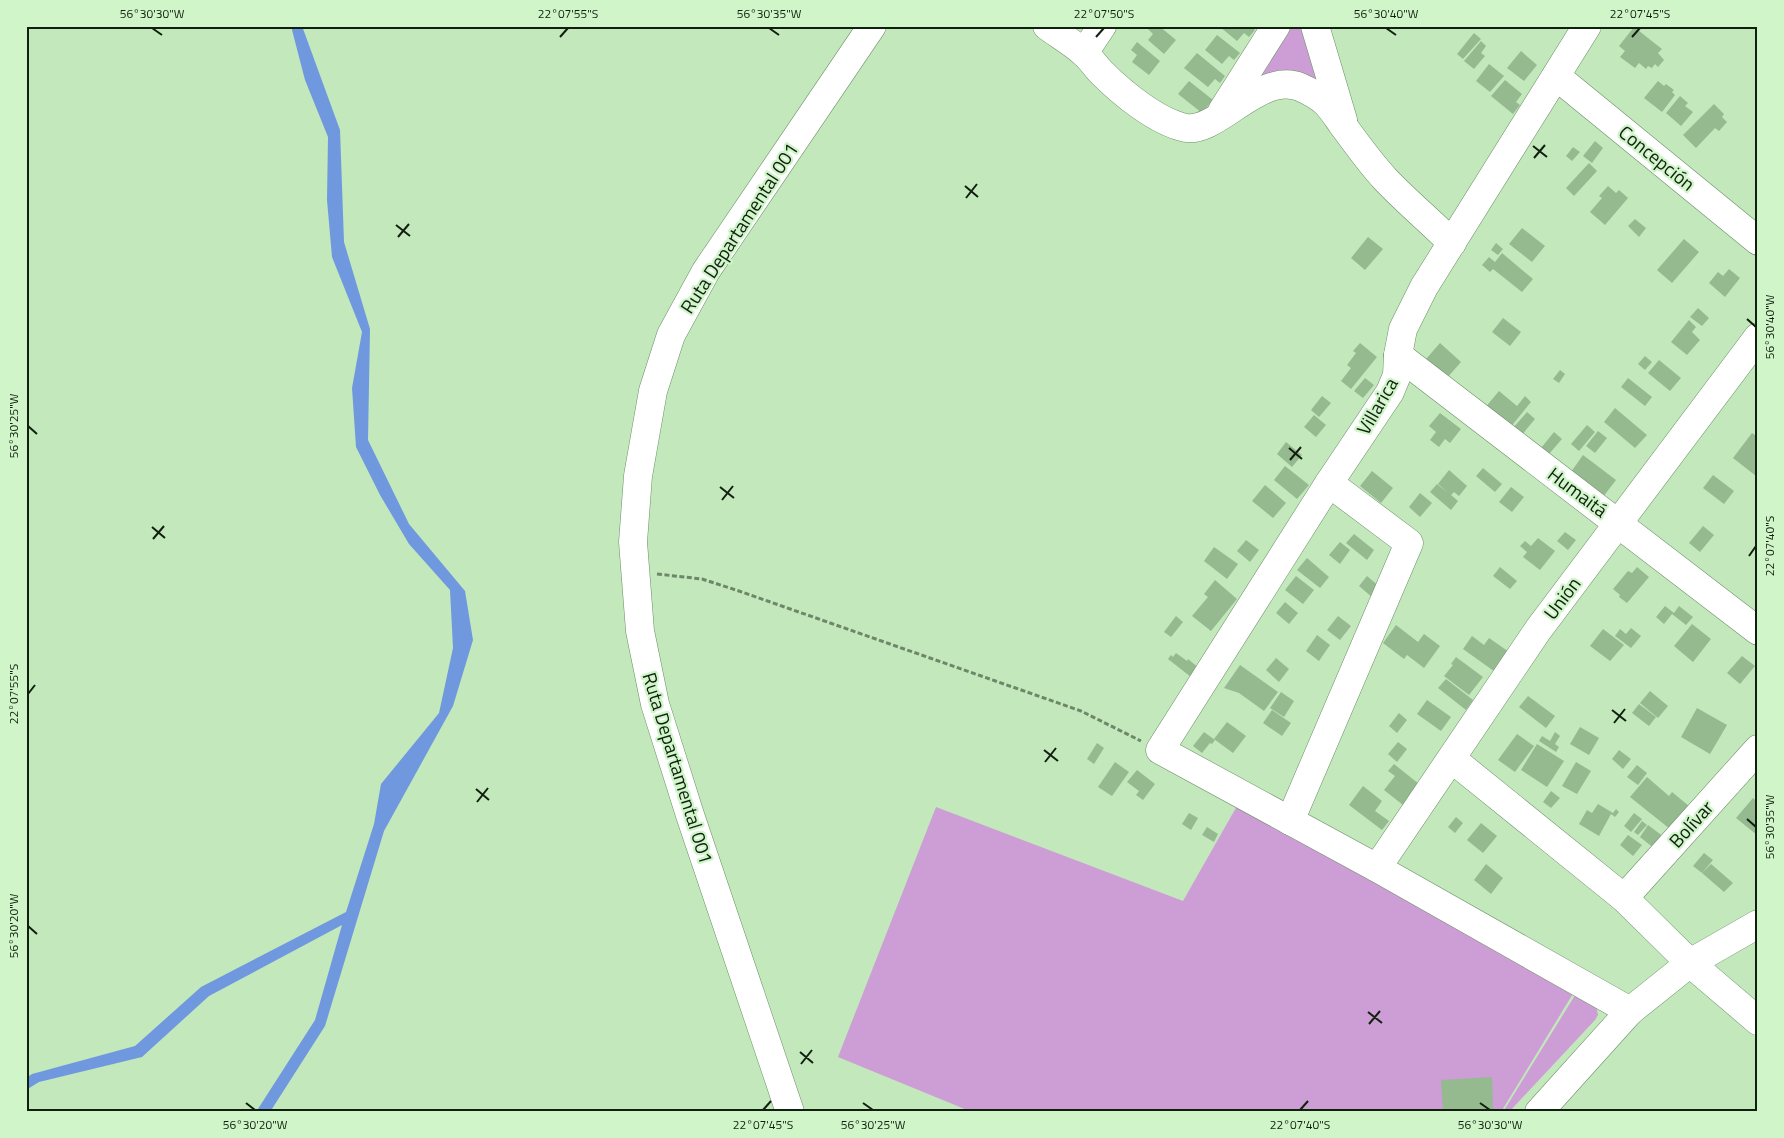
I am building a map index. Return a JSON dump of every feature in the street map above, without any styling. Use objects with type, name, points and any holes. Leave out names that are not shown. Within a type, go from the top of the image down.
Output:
[{"type":"street","name":"Ruta Departamental 001","points":[[790,1112],[690,815],[655,704],[640,631],[633,542],[638,476],[653,391],[671,335],[706,271],[872,26]]},
{"type":"street","points":[[1047,26],[1084,53],[1101,72],[1128,96],[1166,120],[1187,128],[1209,123],[1248,98],[1274,87],[1298,86],[1312,93],[1326,102],[1386,180],[1452,243]]},
{"type":"street","points":[[1084,53],[1102,26]]},
{"type":"street","points":[[1219,116],[1276,26]]},
{"type":"street","points":[[1315,26],[1346,129]]},
{"type":"street","name":"Villarica","points":[[1160,750],[1329,483],[1390,392],[1397,375],[1398,355],[1403,330],[1424,287],[1587,26]]},
{"type":"street","name":"Concepción","points":[[1556,76],[1758,240]]},
{"type":"street","name":"Unión","points":[[1377,868],[1538,630],[1758,337]]},
{"type":"street","name":"Humaitá","points":[[1398,355],[1619,523],[1758,632]]},
{"type":"street","points":[[1290,821],[1408,543],[1329,483]]},
{"type":"street","name":"Bolívar","points":[[1624,898],[1758,749]]},
{"type":"street","points":[[1160,750],[1377,868],[1630,1011]]},
{"type":"street","points":[[1452,759],[1624,898],[1690,963],[1758,1021]]},
{"type":"street","points":[[1539,1112],[1630,1011],[1690,963],[1758,924]]},
{"type":"path","points":[[635,572],[702,578],[1081,711],[1160,750]]},
{"type":"shaded area","points":[[1287,26],[1306,26],[1330,97],[1249,87]]},
{"type":"shaded area","points":[[1237,806],[1574,992],[1501,1112],[972,1112],[838,1057],[936,807],[1183,901]]},
{"type":"shaded area","points":[[1577,992],[1596,1006],[1598,1015],[1595,1020],[1509,1112],[1503,1112]]},
{"type":"water","points":[[291,26],[302,26],[340,130],[344,242],[370,329],[368,440],[409,524],[465,591],[473,640],[453,706],[384,831],[325,1026],[270,1112],[256,1112],[315,1020],[342,925],[209,996],[142,1057],[39,1082],[26,1090],[26,1078],[32,1074],[135,1046],[201,987],[346,912],[374,824],[381,784],[439,713],[453,648],[450,590],[409,544],[380,495],[356,447],[352,388],[362,332],[332,257],[327,200],[328,137],[305,80]]},
{"type":"building","points":[[1148,26],[1159,26],[1176,40],[1164,54],[1148,40],[1153,34],[1147,28]]},
{"type":"building","points":[[1221,26],[1250,26],[1255,30],[1249,37],[1244,33],[1237,41]]},
{"type":"building","points":[[1634,27],[1662,49],[1658,53],[1664,60],[1658,67],[1655,64],[1652,68],[1648,66],[1646,69],[1639,63],[1635,68],[1620,57],[1625,51],[1619,46]]},
{"type":"building","points":[[1474,33],[1481,39],[1463,59],[1457,54]]},
{"type":"building","points":[[1217,35],[1240,53],[1234,60],[1229,56],[1222,64],[1205,50]]},
{"type":"building","points":[[1481,41],[1486,46],[1481,53],[1485,56],[1474,69],[1464,61]]},
{"type":"building","points":[[1137,42],[1160,61],[1149,75],[1132,62],[1137,55],[1131,50]]},
{"type":"building","points":[[1521,51],[1537,65],[1524,81],[1507,68]]},
{"type":"building","points":[[1197,53],[1225,76],[1220,83],[1215,79],[1208,87],[1184,68]]},
{"type":"building","points":[[1489,64],[1504,76],[1490,92],[1476,81]]},
{"type":"building","points":[[1505,80],[1522,94],[1516,102],[1520,105],[1513,114],[1491,96]]},
{"type":"building","points":[[1189,81],[1213,100],[1202,113],[1178,94]]},
{"type":"building","points":[[1658,81],[1674,90],[1672,92],[1675,95],[1662,112],[1644,98]]},
{"type":"building","points":[[1680,96],[1688,103],[1685,106],[1693,112],[1681,126],[1666,113]]},
{"type":"building","points":[[1714,104],[1724,114],[1722,117],[1727,122],[1719,131],[1715,128],[1696,148],[1683,135]]},
{"type":"building","points":[[1595,141],[1603,148],[1592,163],[1583,156]]},
{"type":"building","points":[[1573,147],[1580,152],[1572,161],[1566,156]]},
{"type":"building","points":[[1589,163],[1597,171],[1574,196],[1566,188]]},
{"type":"building","points":[[1608,186],[1616,193],[1619,190],[1628,198],[1605,225],[1590,212],[1602,198],[1599,196]]},
{"type":"building","points":[[1635,219],[1646,228],[1639,237],[1628,226]]},
{"type":"building","points":[[1522,228],[1545,246],[1532,262],[1509,244]]},
{"type":"building","points":[[1368,237],[1383,249],[1365,270],[1351,258]]},
{"type":"building","points":[[1684,239],[1699,252],[1672,283],[1657,270]]},
{"type":"building","points":[[1496,243],[1503,249],[1498,255],[1491,250]]},
{"type":"building","points":[[1502,253],[1533,279],[1522,292],[1493,269],[1490,272],[1482,265],[1489,257],[1495,262]]},
{"type":"building","points":[[1729,269],[1740,278],[1725,297],[1709,283],[1718,272],[1723,276]]},
{"type":"building","points":[[1698,308],[1709,318],[1702,326],[1690,317]]},
{"type":"building","points":[[1503,318],[1521,332],[1510,346],[1492,332]]},
{"type":"building","points":[[1689,320],[1696,327],[1692,332],[1700,340],[1687,355],[1671,342]]},
{"type":"building","points":[[1360,343],[1377,357],[1351,389],[1341,381],[1351,368],[1347,365],[1356,353],[1353,351]]},
{"type":"building","points":[[1440,343],[1461,362],[1447,378],[1426,359]]},
{"type":"building","points":[[1645,356],[1652,362],[1645,370],[1638,364]]},
{"type":"building","points":[[1659,360],[1681,378],[1670,391],[1648,373]]},
{"type":"building","points":[[1560,370],[1565,374],[1559,383],[1553,379]]},
{"type":"building","points":[[1365,378],[1374,385],[1363,398],[1354,391]]},
{"type":"building","points":[[1628,378],[1652,397],[1645,406],[1621,387]]},
{"type":"building","points":[[1499,391],[1517,406],[1525,396],[1531,402],[1509,429],[1484,409]]},
{"type":"building","points":[[1322,396],[1331,403],[1319,417],[1311,410]]},
{"type":"building","points":[[1615,408],[1647,435],[1635,448],[1604,422]]},
{"type":"building","points":[[1527,412],[1535,419],[1521,436],[1512,429]]},
{"type":"building","points":[[1440,413],[1461,429],[1450,443],[1445,439],[1439,447],[1430,440],[1436,432],[1429,426]]},
{"type":"building","points":[[1314,415],[1326,425],[1316,437],[1304,427]]},
{"type":"building","points":[[1587,425],[1595,432],[1579,451],[1571,444]]},
{"type":"building","points":[[1598,431],[1607,438],[1595,453],[1586,446]]},
{"type":"building","points":[[1554,432],[1562,439],[1549,454],[1541,448]]},
{"type":"building","points":[[1752,433],[1758,437],[1756,476],[1733,458]]},
{"type":"building","points":[[1286,442],[1302,455],[1292,467],[1277,454]]},
{"type":"building","points":[[1583,455],[1616,480],[1603,497],[1571,472]]},
{"type":"building","points":[[1285,466],[1309,485],[1297,499],[1274,480]]},
{"type":"building","points":[[1483,468],[1502,484],[1495,492],[1476,476]]},
{"type":"building","points":[[1449,470],[1467,486],[1459,496],[1454,492],[1451,495],[1458,501],[1451,510],[1430,492],[1437,484],[1448,493],[1438,484]]},
{"type":"building","points":[[1372,471],[1393,488],[1381,503],[1360,486]]},
{"type":"building","points":[[1713,475],[1734,491],[1724,504],[1703,488]]},
{"type":"building","points":[[1265,485],[1286,503],[1273,518],[1252,501]]},
{"type":"building","points":[[1511,487],[1524,497],[1512,512],[1499,502]]},
{"type":"building","points":[[1420,493],[1432,503],[1420,517],[1409,507]]},
{"type":"building","points":[[1703,526],[1714,535],[1700,552],[1689,543]]},
{"type":"building","points":[[1565,532],[1576,540],[1568,550],[1557,541]]},
{"type":"building","points":[[1354,534],[1374,550],[1367,560],[1346,543]]},
{"type":"building","points":[[1538,538],[1555,551],[1540,570],[1523,557],[1527,552],[1520,546],[1525,541],[1531,546]]},
{"type":"building","points":[[1246,540],[1259,550],[1250,562],[1237,551]]},
{"type":"building","points":[[1340,542],[1350,550],[1340,564],[1329,555]]},
{"type":"building","points":[[1214,547],[1238,564],[1227,579],[1204,561]]},
{"type":"building","points":[[1307,558],[1329,577],[1320,588],[1297,570]]},
{"type":"building","points":[[1500,567],[1517,581],[1510,589],[1493,576]]},
{"type":"building","points":[[1637,567],[1649,577],[1627,603],[1613,589],[1628,571],[1632,573]]},
{"type":"building","points":[[1296,576],[1314,590],[1303,604],[1285,590]]},
{"type":"building","points":[[1367,576],[1381,588],[1373,598],[1359,586]]},
{"type":"building","points":[[1215,580],[1237,599],[1211,631],[1192,616],[1208,597],[1204,594]]},
{"type":"building","points":[[1285,602],[1298,613],[1289,624],[1276,613]]},
{"type":"building","points":[[1665,606],[1674,613],[1679,606],[1693,617],[1686,625],[1672,614],[1664,624],[1656,617]]},
{"type":"building","points":[[1176,616],[1183,622],[1171,637],[1164,632]]},
{"type":"building","points":[[1338,616],[1351,626],[1340,640],[1327,630]]},
{"type":"building","points":[[1692,624],[1711,639],[1693,662],[1674,646]]},
{"type":"building","points":[[1396,625],[1418,642],[1424,634],[1440,646],[1424,668],[1407,655],[1404,659],[1383,643]]},
{"type":"building","points":[[1631,628],[1641,636],[1631,648],[1615,636],[1620,629],[1626,634]]},
{"type":"building","points":[[1603,629],[1624,645],[1610,661],[1590,646]]},
{"type":"building","points":[[1317,635],[1330,645],[1319,661],[1306,651]]},
{"type":"building","points":[[1472,636],[1484,645],[1489,638],[1512,654],[1498,674],[1463,649]]},
{"type":"building","points":[[1176,653],[1187,661],[1188,659],[1199,668],[1191,677],[1168,659]]},
{"type":"building","points":[[1742,656],[1755,666],[1740,684],[1727,673]]},
{"type":"building","points":[[1456,657],[1483,677],[1469,695],[1444,676],[1453,665],[1451,664]]},
{"type":"building","points":[[1276,658],[1289,669],[1279,682],[1266,670]]},
{"type":"building","points":[[1240,665],[1278,692],[1264,711],[1239,693],[1224,688]]},
{"type":"building","points":[[1446,679],[1473,700],[1466,710],[1438,688]]},
{"type":"building","points":[[1650,691],[1668,706],[1658,718],[1640,703]]},
{"type":"building","points":[[1281,692],[1294,701],[1284,717],[1270,708]]},
{"type":"building","points":[[1528,696],[1555,716],[1546,728],[1519,707]]},
{"type":"building","points":[[1427,700],[1451,717],[1441,731],[1417,714]]},
{"type":"building","points":[[1639,704],[1656,717],[1649,726],[1632,713]]},
{"type":"building","points":[[1697,708],[1727,725],[1710,754],[1681,737]]},
{"type":"building","points":[[1272,710],[1291,723],[1282,736],[1263,723]]},
{"type":"building","points":[[1399,713],[1407,720],[1397,733],[1389,726]]},
{"type":"building","points":[[1227,722],[1246,736],[1233,753],[1214,739]]},
{"type":"building","points":[[1580,727],[1599,738],[1589,755],[1570,744]]},
{"type":"building","points":[[1204,732],[1215,740],[1202,753],[1193,746]]},
{"type":"building","points":[[1555,732],[1560,736],[1555,744],[1559,747],[1556,752],[1539,741],[1542,736],[1550,741]]},
{"type":"building","points":[[1517,734],[1534,746],[1515,772],[1498,760]]},
{"type":"building","points":[[1398,742],[1407,749],[1397,762],[1388,754]]},
{"type":"building","points":[[1097,743],[1104,748],[1094,764],[1087,759]]},
{"type":"building","points":[[1537,744],[1564,761],[1547,787],[1521,770]]},
{"type":"building","points":[[1619,750],[1631,759],[1623,769],[1612,759]]},
{"type":"building","points":[[1115,762],[1129,772],[1112,796],[1098,787]]},
{"type":"building","points":[[1576,762],[1591,771],[1577,794],[1562,786]]},
{"type":"building","points":[[1394,764],[1419,784],[1403,805],[1384,790],[1395,776],[1388,771]]},
{"type":"building","points":[[1637,765],[1647,773],[1638,785],[1627,777]]},
{"type":"building","points":[[1137,770],[1155,784],[1143,800],[1136,795],[1139,791],[1127,782]]},
{"type":"building","points":[[1647,777],[1669,796],[1672,792],[1689,806],[1670,829],[1630,797]]},
{"type":"building","points":[[1363,786],[1382,801],[1375,811],[1389,821],[1382,830],[1349,805]]},
{"type":"building","points":[[1551,791],[1560,798],[1551,808],[1543,802]]},
{"type":"building","points":[[1753,798],[1758,803],[1757,835],[1736,818]]},
{"type":"building","points":[[1598,804],[1613,813],[1616,809],[1619,812],[1615,817],[1611,814],[1599,836],[1579,824],[1587,810],[1592,813]]},
{"type":"building","points":[[1189,813],[1198,818],[1191,830],[1182,824]]},
{"type":"building","points":[[1634,813],[1642,819],[1631,832],[1624,826]]},
{"type":"building","points":[[1456,817],[1463,823],[1455,833],[1448,827]]},
{"type":"building","points":[[1642,821],[1647,825],[1638,835],[1634,832]]},
{"type":"building","points":[[1481,823],[1497,836],[1483,853],[1467,840]]},
{"type":"building","points":[[1648,825],[1664,837],[1655,849],[1640,837]]},
{"type":"building","points":[[1207,827],[1218,834],[1214,842],[1202,835]]},
{"type":"building","points":[[1628,835],[1642,845],[1633,856],[1620,845]]},
{"type":"building","points":[[1704,853],[1713,860],[1702,873],[1693,866]]},
{"type":"building","points":[[1486,864],[1503,878],[1491,894],[1474,880]]},
{"type":"building","points":[[1711,864],[1733,883],[1724,892],[1702,873]]},
{"type":"building","points":[[1492,1077],[1493,1110],[1443,1112],[1441,1080]]}]
